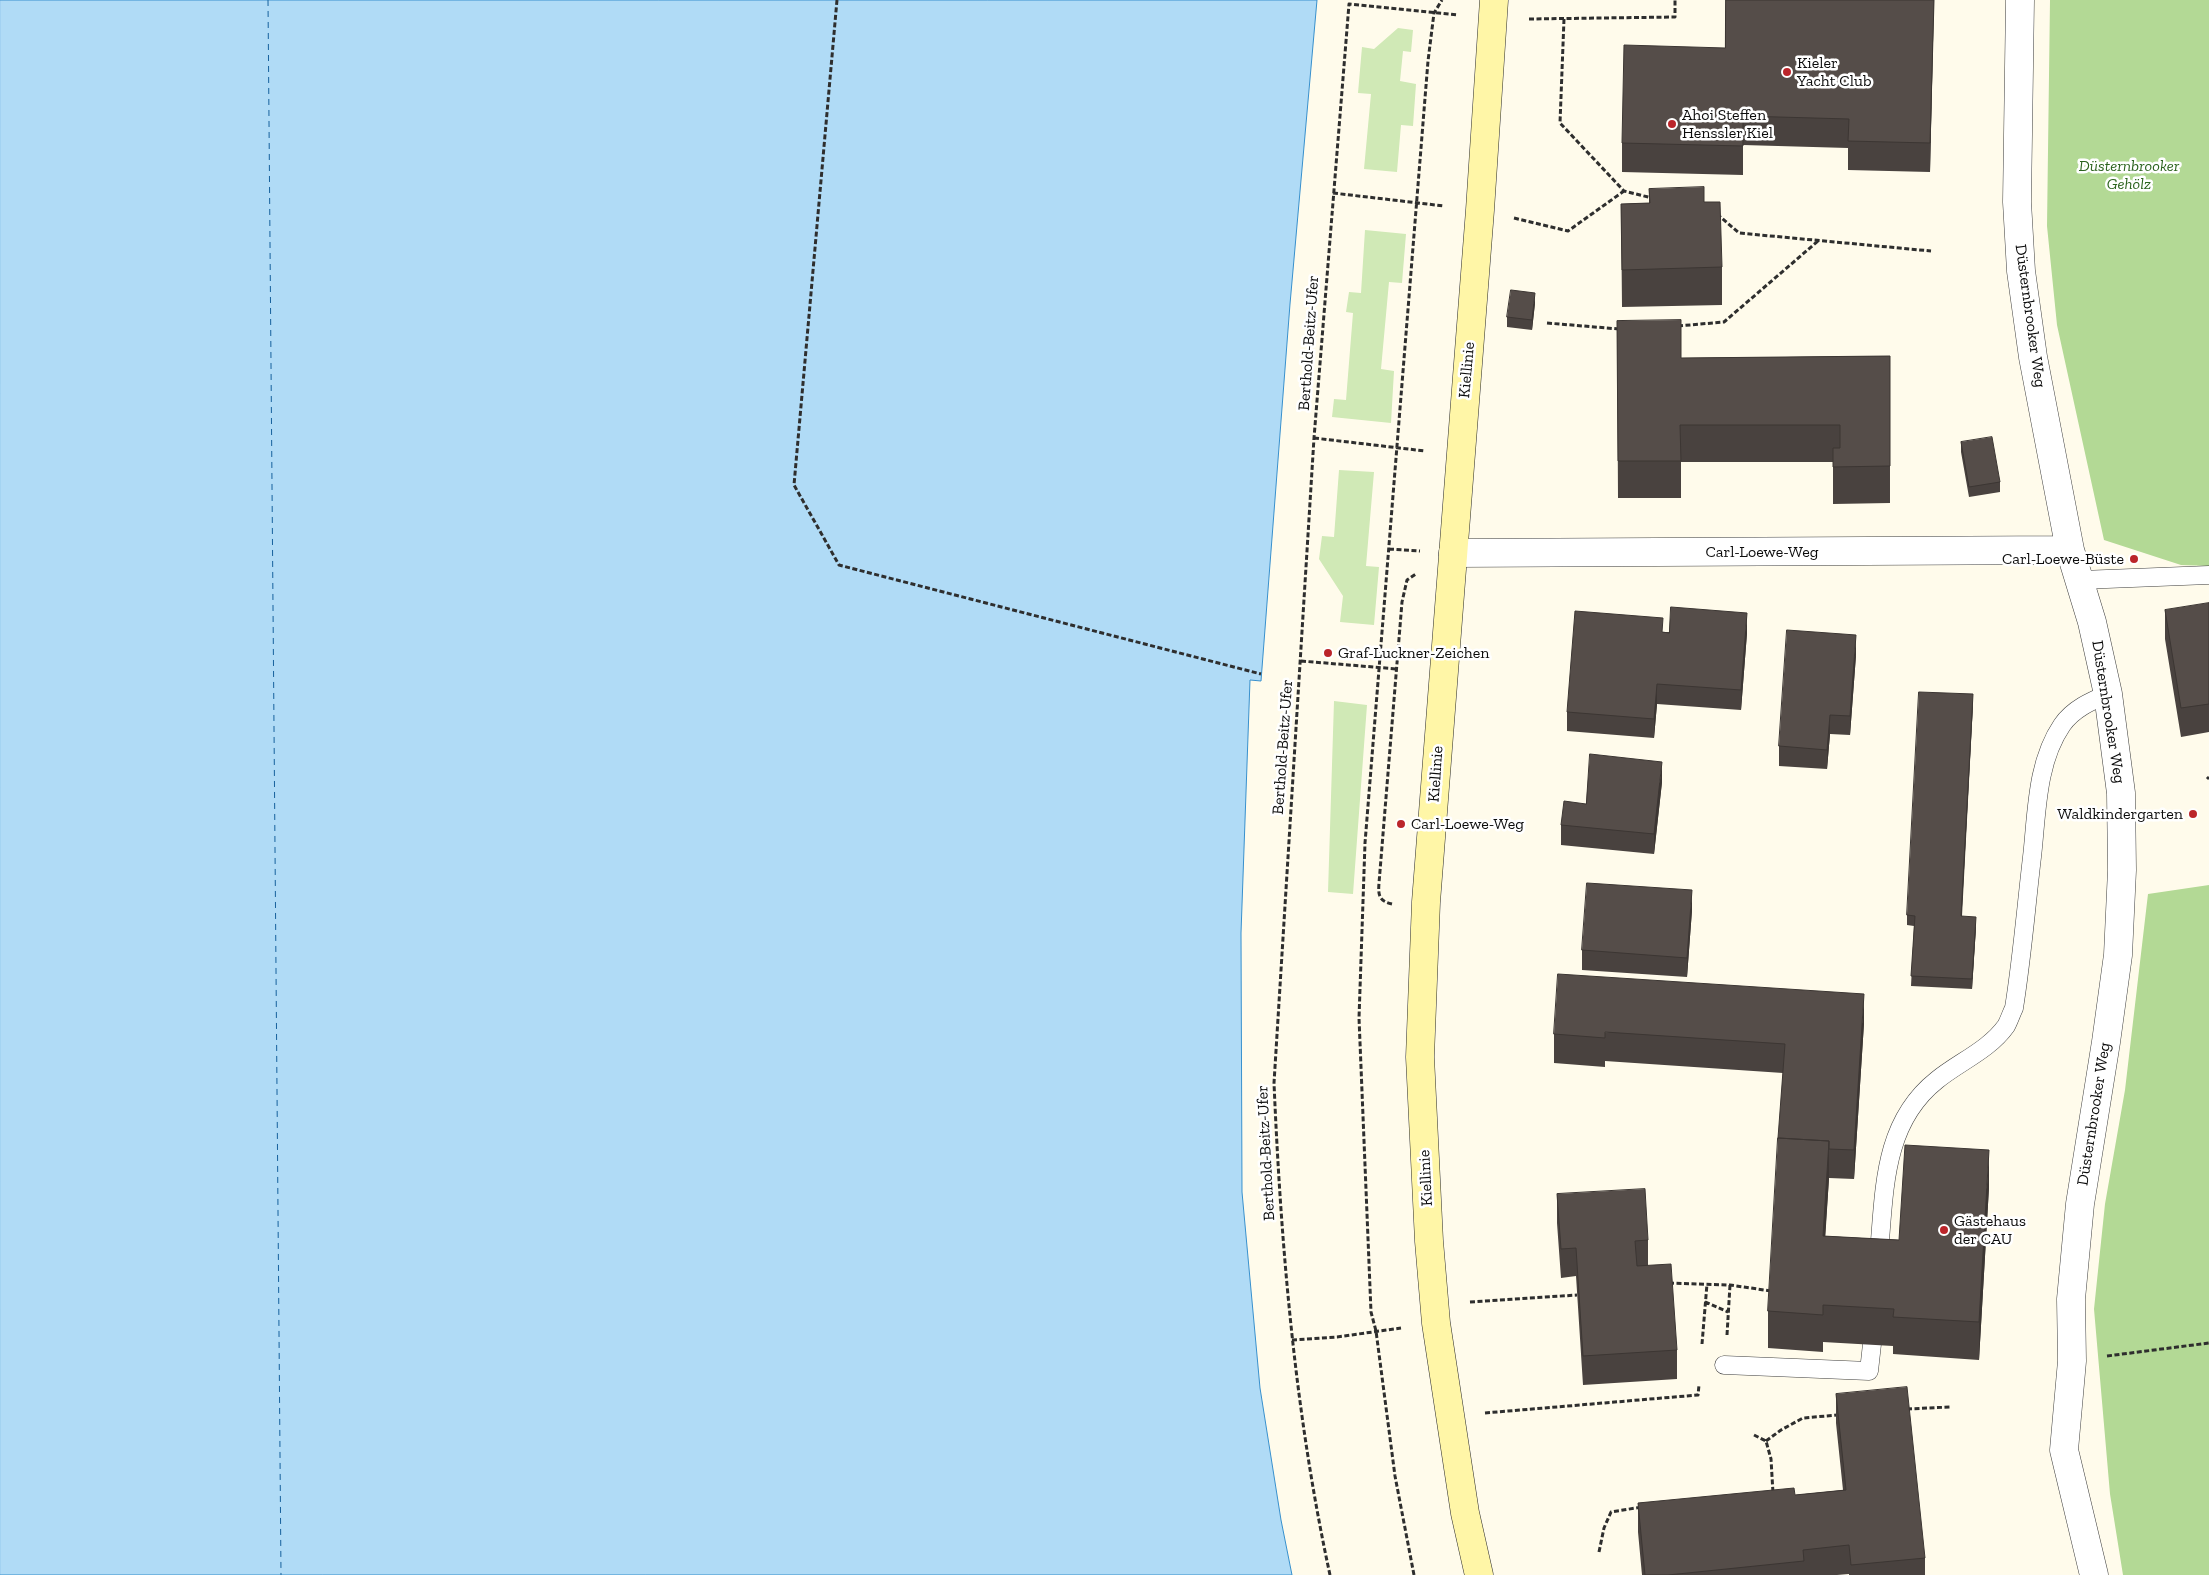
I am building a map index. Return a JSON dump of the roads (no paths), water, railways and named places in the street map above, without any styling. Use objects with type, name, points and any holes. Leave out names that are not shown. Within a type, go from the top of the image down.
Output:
[{"type":"street","name":"Düsternbrooker Weg","points":[[2020,0],[2017,202],[2021,271],[2033,356],[2070,550],[2081,580],[2108,694],[2121,793],[2122,870],[2118,955],[2080,1204],[2070,1299],[2072,1361],[2064,1450],[2094,1575]]},
{"type":"street","name":"Kiellinie","points":[[1479,1575],[1465,1513],[1434,1304],[1420,1057],[1426,902],[1494,9]]},
{"type":"street","name":"Carl-Loewe-Weg","points":[[1452,563],[2070,550]]},
{"type":"lane","points":[[2081,580],[2209,576]]},
{"type":"lane","points":[[1877,1276],[1889,1164],[1898,1129],[1908,1110],[1920,1096],[1937,1080],[1988,1044],[2006,1026],[2014,1008],[2039,794],[2047,755],[2063,724],[2075,712],[2091,701],[2108,694]]},
{"type":"lane","points":[[1724,1365],[1869,1371],[1872,1344]]},
{"type":"water","points":[[0,0],[1317,0],[1290,304],[1261,681],[1250,680],[1241,933],[1242,1192],[1260,1388],[1281,1520],[1292,1575],[0,1575]]},
{"type":"place","name":"Kieler Yacht Club","points":[[1787,72]]},
{"type":"place","name":"Ahoi Steffen Henssler Kiel","points":[[1672,124]]},
{"type":"place","name":"Carl-Loewe-Büste","points":[[2134,559]]},
{"type":"place","name":"Graf-Luckner-Zeichen","points":[[1328,653]]},
{"type":"place","name":"Waldkindergarten","points":[[2193,814]]},
{"type":"place","name":"Carl-Loewe-Weg","points":[[1401,824]]},
{"type":"place","name":"Gästehaus der CAU","points":[[1944,1230]]},
{"type":"park label","name":"Düsternbrooker Gehölz","points":[[2129,175]]}]
